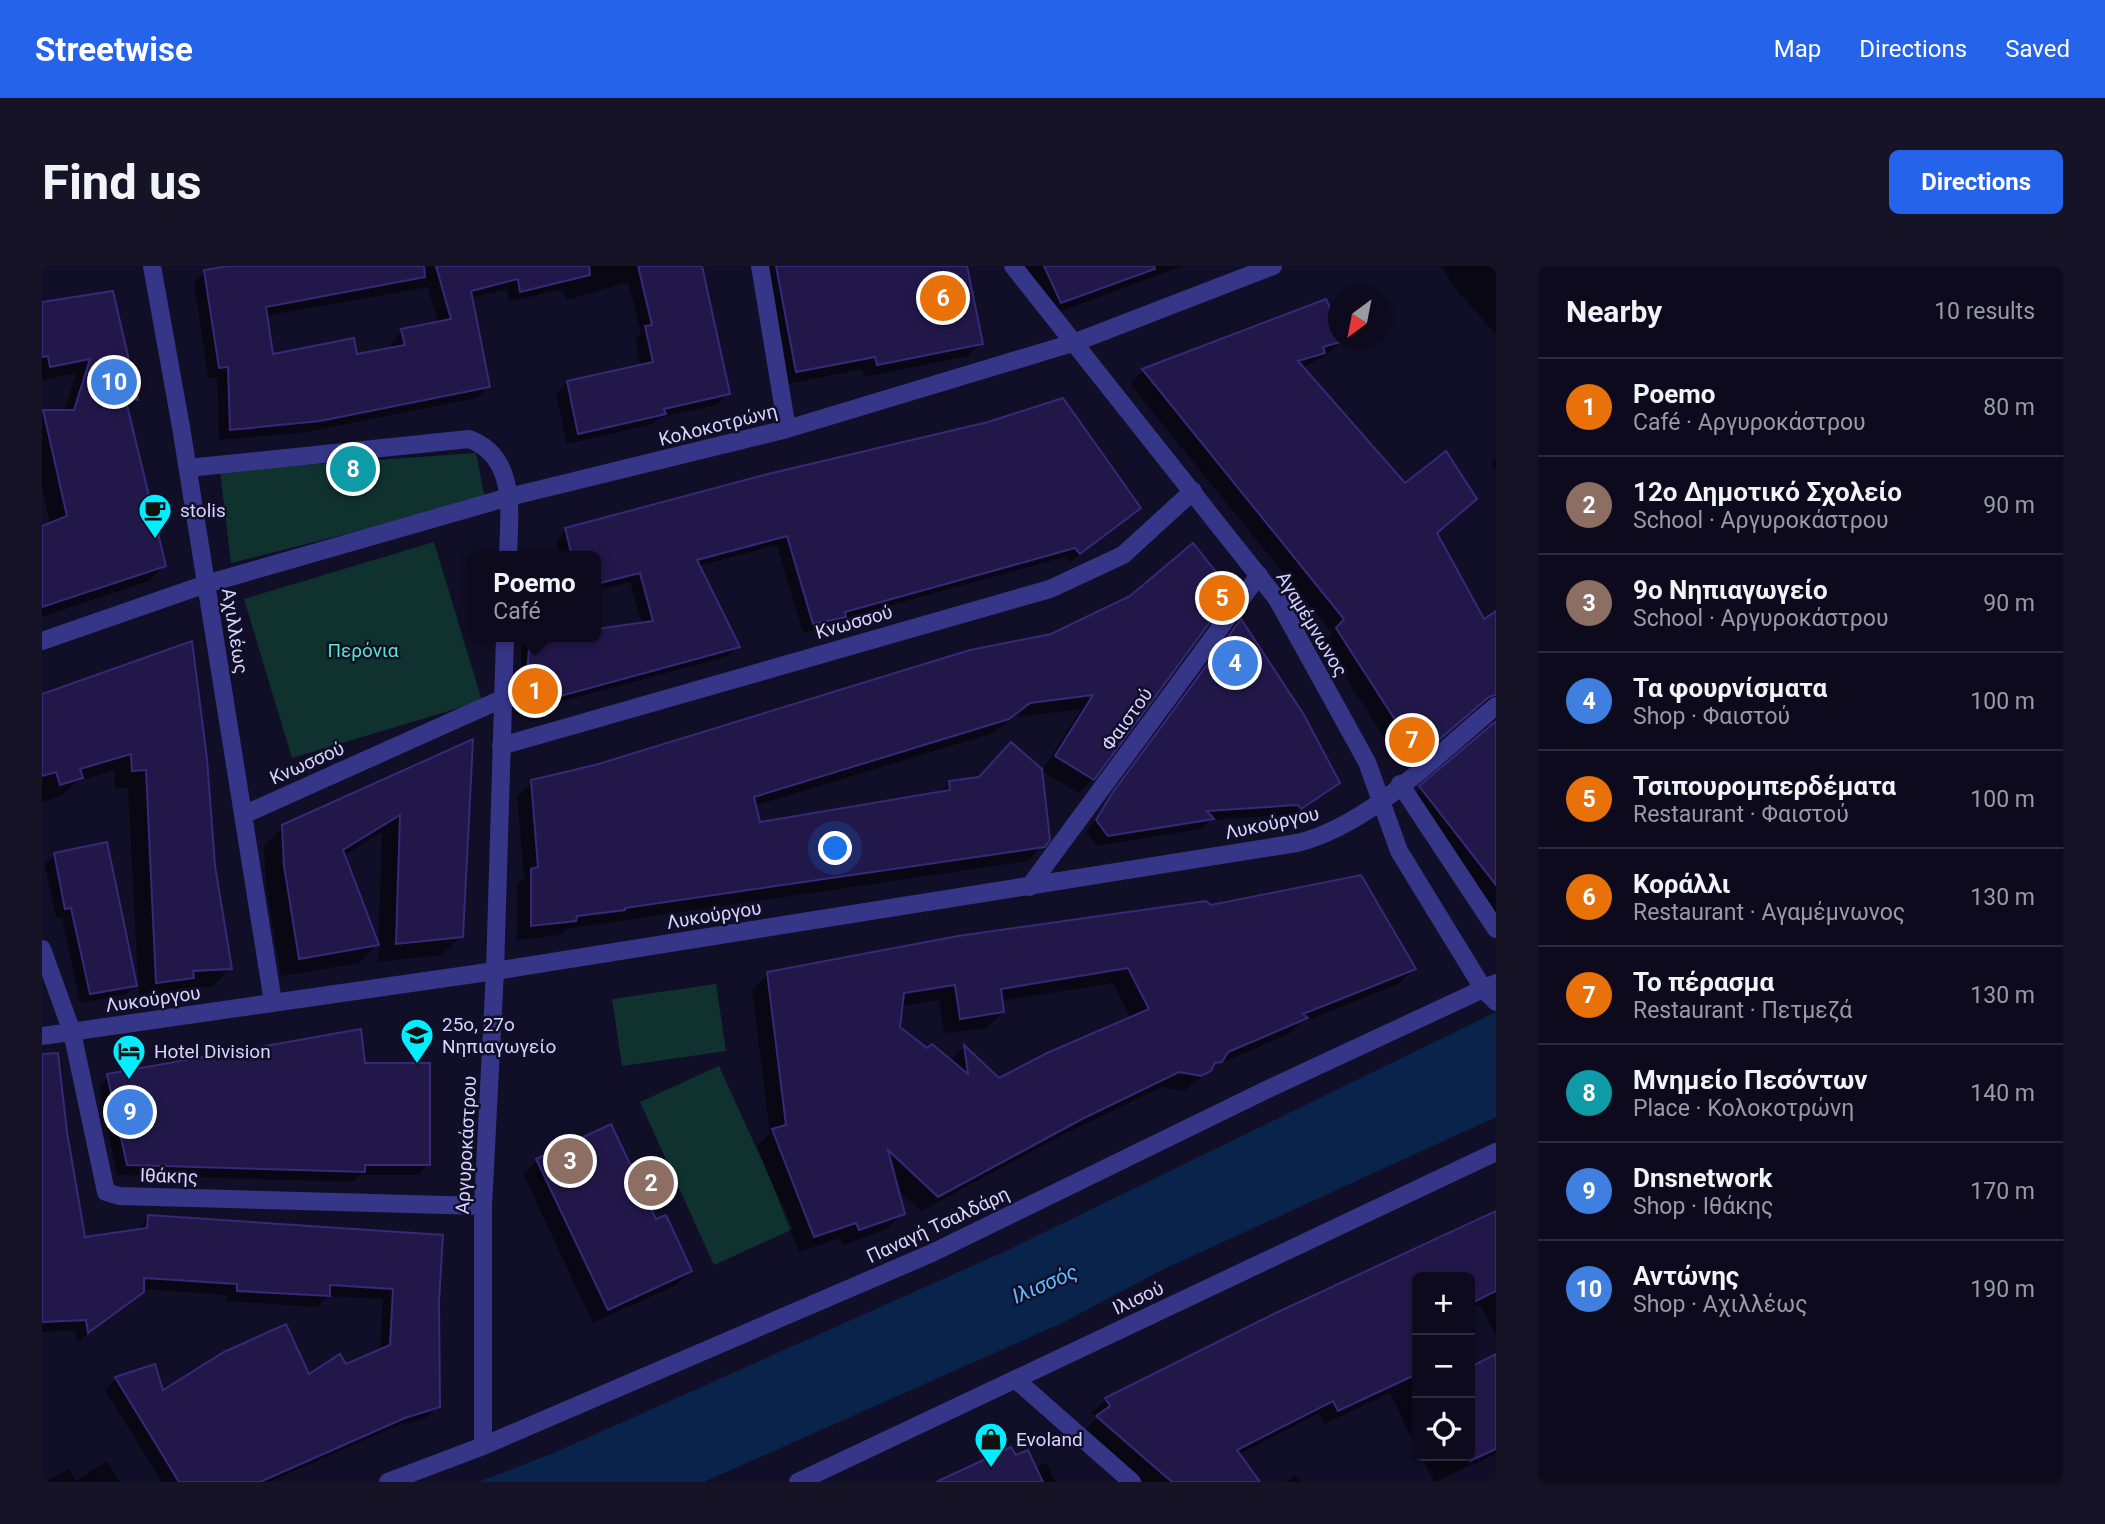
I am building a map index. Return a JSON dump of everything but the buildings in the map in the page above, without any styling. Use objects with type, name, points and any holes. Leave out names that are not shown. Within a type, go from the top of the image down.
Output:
[{"type":"street","name":"Αχιλλέως","points":[[152,266],[188,468],[274,1002]]},
{"type":"street","points":[[760,266],[787,429]]},
{"type":"street","name":"Αγαμέμνωνος","points":[[1013,266],[1076,342],[1277,599],[1367,762],[1399,851],[1492,992]]},
{"type":"street","name":"Κολοκοτρώνη","points":[[42,641],[206,584],[509,497],[787,429],[1076,342],[1273,266]]},
{"type":"street","points":[[188,468],[469,439],[485,445],[497,456],[509,497],[508,551]]},
{"type":"street","name":"Κνωσσού","points":[[501,746],[1050,589],[1123,555],[1193,491]]},
{"type":"street","name":"Φαιστού","points":[[1029,887],[1259,575]]},
{"type":"street","name":"Αργυροκάστρου","points":[[483,1446],[483,1206],[495,971],[505,642]]},
{"type":"street","name":"Κνωσσού","points":[[243,815],[504,698]]},
{"type":"street","name":"Λυκούργου","points":[[42,1037],[495,971],[1310,840],[1342,827],[1381,799],[1496,706]]},
{"type":"street","points":[[1400,785],[1496,929]]},
{"type":"street","name":"Ιθάκης","points":[[42,948],[72,1032],[106,1192],[119,1196],[483,1206]]},
{"type":"street","name":"Παναγή Τσαλδάρη","points":[[388,1482],[483,1446],[932,1253],[1266,1090],[1492,992]]},
{"type":"street","name":"Ιλισού","points":[[798,1482],[1496,1152]]},
{"type":"street","points":[[1015,1379],[1132,1482]]},
{"type":"green space","points":[[476,453],[485,499],[231,563],[220,471]]},
{"type":"green space","name":"Περόνια","points":[[434,542],[482,701],[292,758],[244,599]]},
{"type":"green space","points":[[716,984],[726,1051],[622,1066],[612,999]]},
{"type":"green space","points":[[719,1066],[793,1229],[714,1265],[640,1102]]},
{"type":"water","name":"Ιλισσός","points":[[1496,1012],[1496,1117],[1162,1270],[1062,1323],[704,1482],[478,1482],[551,1454],[1008,1250]]},
{"type":"place","name":"Κοράλλι","points":[[943,298]]},
{"type":"place","name":"Αντώνης","points":[[114,382]]},
{"type":"place","name":"Μνημείο Πεσόντων","points":[[353,469]]},
{"type":"place","name":"stolis","points":[[155,540]]},
{"type":"place","name":"Τσιπουρομπερδέματα","points":[[1222,598]]},
{"type":"place","name":"Τα φουρνίσματα","points":[[1235,663]]},
{"type":"place","name":"Poemo","points":[[535,691]]},
{"type":"place","name":"Το πέρασμα","points":[[1412,740]]},
{"type":"place","name":"25ο, 27ο Νηπιαγωγείο","points":[[417,1065]]},
{"type":"place","name":"Hotel Division","points":[[129,1081]]},
{"type":"place","name":"Dnsnetwork","points":[[130,1112]]},
{"type":"place","name":"9ο Νηπιαγωγείο","points":[[570,1161]]},
{"type":"place","name":"12ο Δημοτικό Σχολείο","points":[[651,1183]]},
{"type":"place","name":"Evoland","points":[[991,1469]]}]
